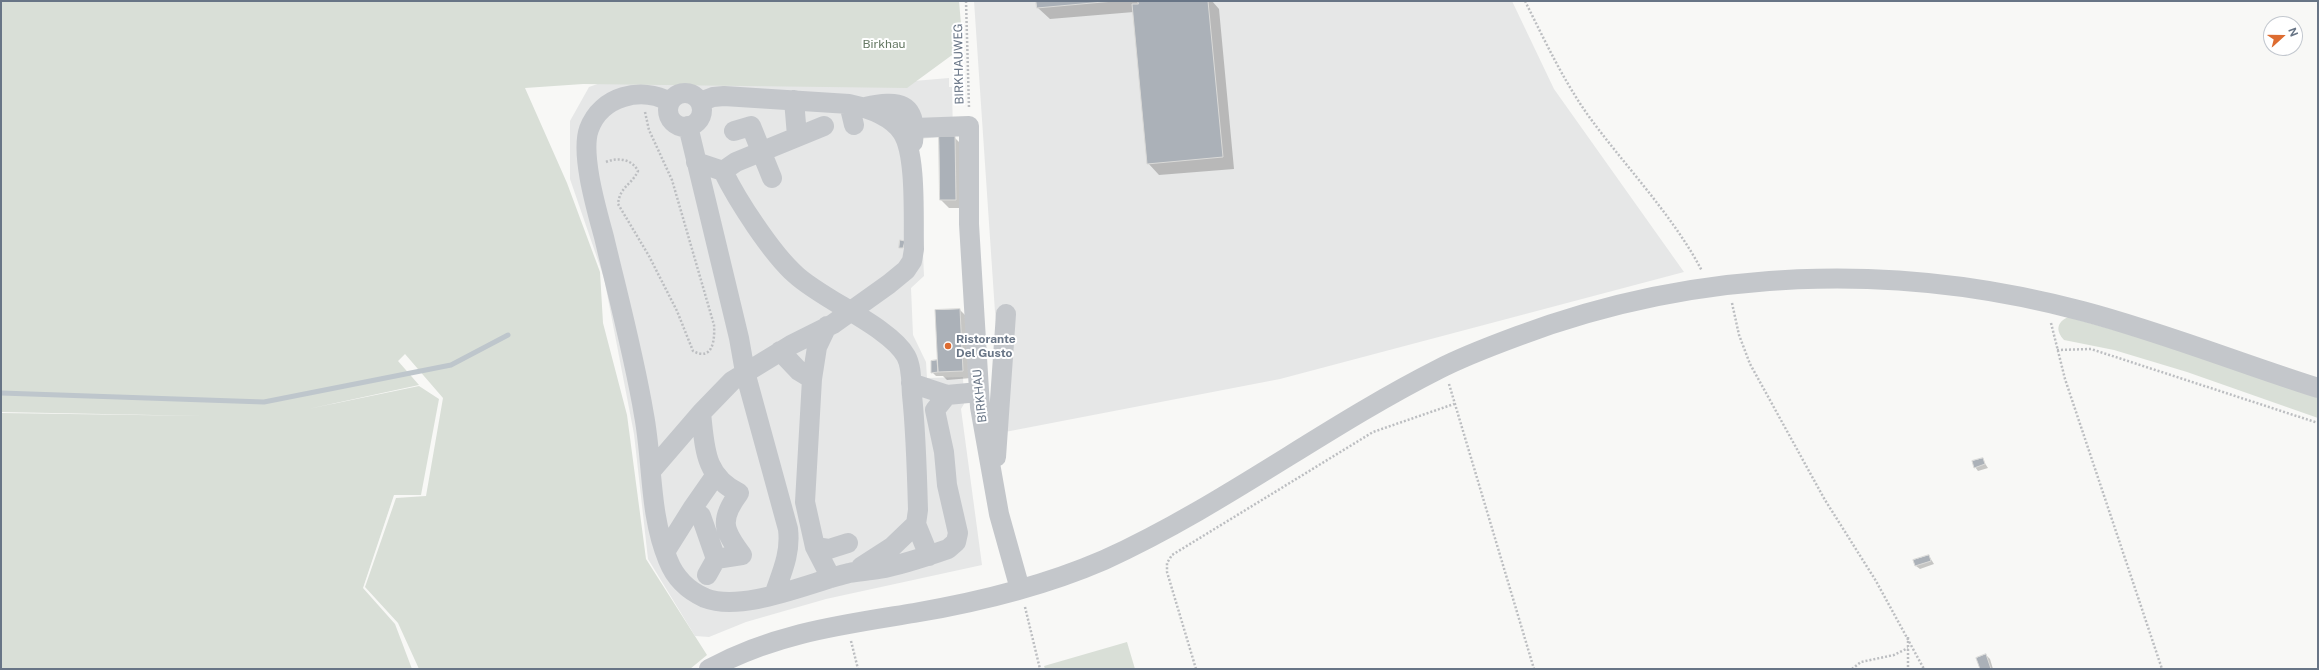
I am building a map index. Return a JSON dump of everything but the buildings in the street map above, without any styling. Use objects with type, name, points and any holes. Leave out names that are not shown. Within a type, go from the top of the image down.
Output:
[{"type":"street","points":[[685,93],[696,97],[700,102],[701,114],[694,124],[682,126],[672,120],[668,108],[670,102],[679,94],[685,93]]},
{"type":"street","points":[[670,102],[650,95],[633,94],[617,99],[597,115],[589,130],[587,144],[588,168],[644,415],[655,517],[665,552],[677,579],[706,598],[733,602],[774,595],[851,572],[879,569],[929,556],[948,549],[956,542],[958,533],[947,485],[944,452],[935,410],[947,395]]},
{"type":"street","points":[[651,471],[700,413],[732,381],[780,351],[827,326],[890,284],[906,270],[912,261],[914,249],[906,196],[915,128],[913,118],[904,106],[887,102],[857,106],[794,100],[724,96],[713,97],[700,102]]},
{"type":"street","points":[[794,100],[797,136]]},
{"type":"street","points":[[854,125],[857,106]]},
{"type":"street","points":[[857,106],[893,122],[902,132],[911,160]]},
{"type":"street","points":[[688,126],[739,338],[745,372],[788,529],[790,543],[788,556],[774,595]]},
{"type":"street","points":[[734,131],[751,126],[772,178]]},
{"type":"street","points":[[723,171],[736,162],[824,126]]},
{"type":"street","points":[[915,128],[969,126]]},
{"type":"street","name":"BIRKHAU","points":[[969,126],[969,224],[979,392],[994,486],[1020,590]]},
{"type":"street","points":[[696,162],[723,171],[730,187],[766,239],[796,275],[850,311],[879,337],[898,346],[906,356],[911,383],[915,424],[918,510],[916,524],[929,556]]},
{"type":"street","points":[[709,669],[751,648],[801,632],[980,600],[1020,590],[1101,561],[1150,537],[1383,398],[1482,349],[1552,323],[1651,296],[1719,285],[1845,277],[1900,280],[1979,288],[2047,302],[2146,330],[2318,388]]},
{"type":"street","points":[[994,486],[1006,314]]},
{"type":"street","points":[[827,326],[817,347],[812,379],[805,502],[815,547],[831,578]]},
{"type":"street","points":[[780,351],[799,372],[812,379]]},
{"type":"street","points":[[911,383],[947,395],[979,392]]},
{"type":"street","points":[[692,509],[701,516],[712,567],[747,560],[731,541],[724,525],[730,505],[747,492],[725,487],[715,476],[705,450],[700,413]]},
{"type":"street","points":[[665,552],[715,476]]},
{"type":"street","points":[[851,572],[892,548],[916,524]]},
{"type":"street","points":[[815,547],[829,550],[848,543]]},
{"type":"path","name":"BIRKHAUWEG","points":[[966,1],[969,126]]},
{"type":"path","points":[[1525,1],[1554,59],[1589,118],[1660,208],[1699,264],[1719,285],[1750,364],[1825,500],[1876,581],[1908,637],[1924,669]]},
{"type":"path","points":[[588,168],[617,159],[623,159],[635,166],[638,171],[634,178],[622,189],[618,204],[649,256],[676,311],[693,351],[698,354],[705,353],[712,348],[715,341],[714,325],[672,180],[645,118],[645,109],[650,95]]},
{"type":"path","points":[[2047,302],[2057,350],[2162,669]]},
{"type":"path","points":[[2057,350],[2091,349],[2318,424]]},
{"type":"path","points":[[1196,669],[1167,572],[1167,564],[1172,555],[1373,432],[1454,404],[1534,669]]},
{"type":"path","points":[[1020,590],[1040,669]]},
{"type":"path","points":[[1908,637],[1908,669]]},
{"type":"path","points":[[852,648],[858,669]]},
{"type":"path","points":[[1852,669],[1861,662],[1894,655],[1908,648]]},
{"type":"shaded area","points":[[974,1],[1512,1],[1554,89],[1684,272],[1280,379],[1005,432],[995,312]]},
{"type":"shaded area","points":[[633,71],[902,82],[949,78],[949,87],[952,87],[953,136],[918,139],[924,276],[911,288],[913,335],[926,362],[927,378],[963,377],[964,404],[961,409],[982,565],[826,599],[746,622],[709,637],[695,636],[648,559],[634,434],[604,278],[570,179],[570,121],[589,87]]},
{"type":"green space","name":"Birkhau","points":[[1,1],[959,1],[963,47],[907,88],[583,84],[525,88],[567,183],[600,272],[603,323],[627,415],[646,559],[707,655],[690,669],[419,669],[398,623],[365,587],[396,498],[426,496],[443,398],[405,354],[398,361],[419,385],[308,409],[419,386],[439,399],[421,495],[394,495],[363,588],[395,624],[412,669],[1,669],[1,413],[205,416],[1,412]]},
{"type":"green space","points":[[2068,317],[2160,343],[2318,397],[2318,418],[2187,372],[2114,350],[2064,340],[2061,337],[2058,327],[2064,319]]},
{"type":"green space","points":[[1127,642],[1135,669],[1045,669],[1044,666]]},
{"type":"waterway","points":[[1,393],[264,402],[451,365],[508,335]]},
{"type":"place","name":"Ristorante Del Gusto","points":[[948,346]]}]
